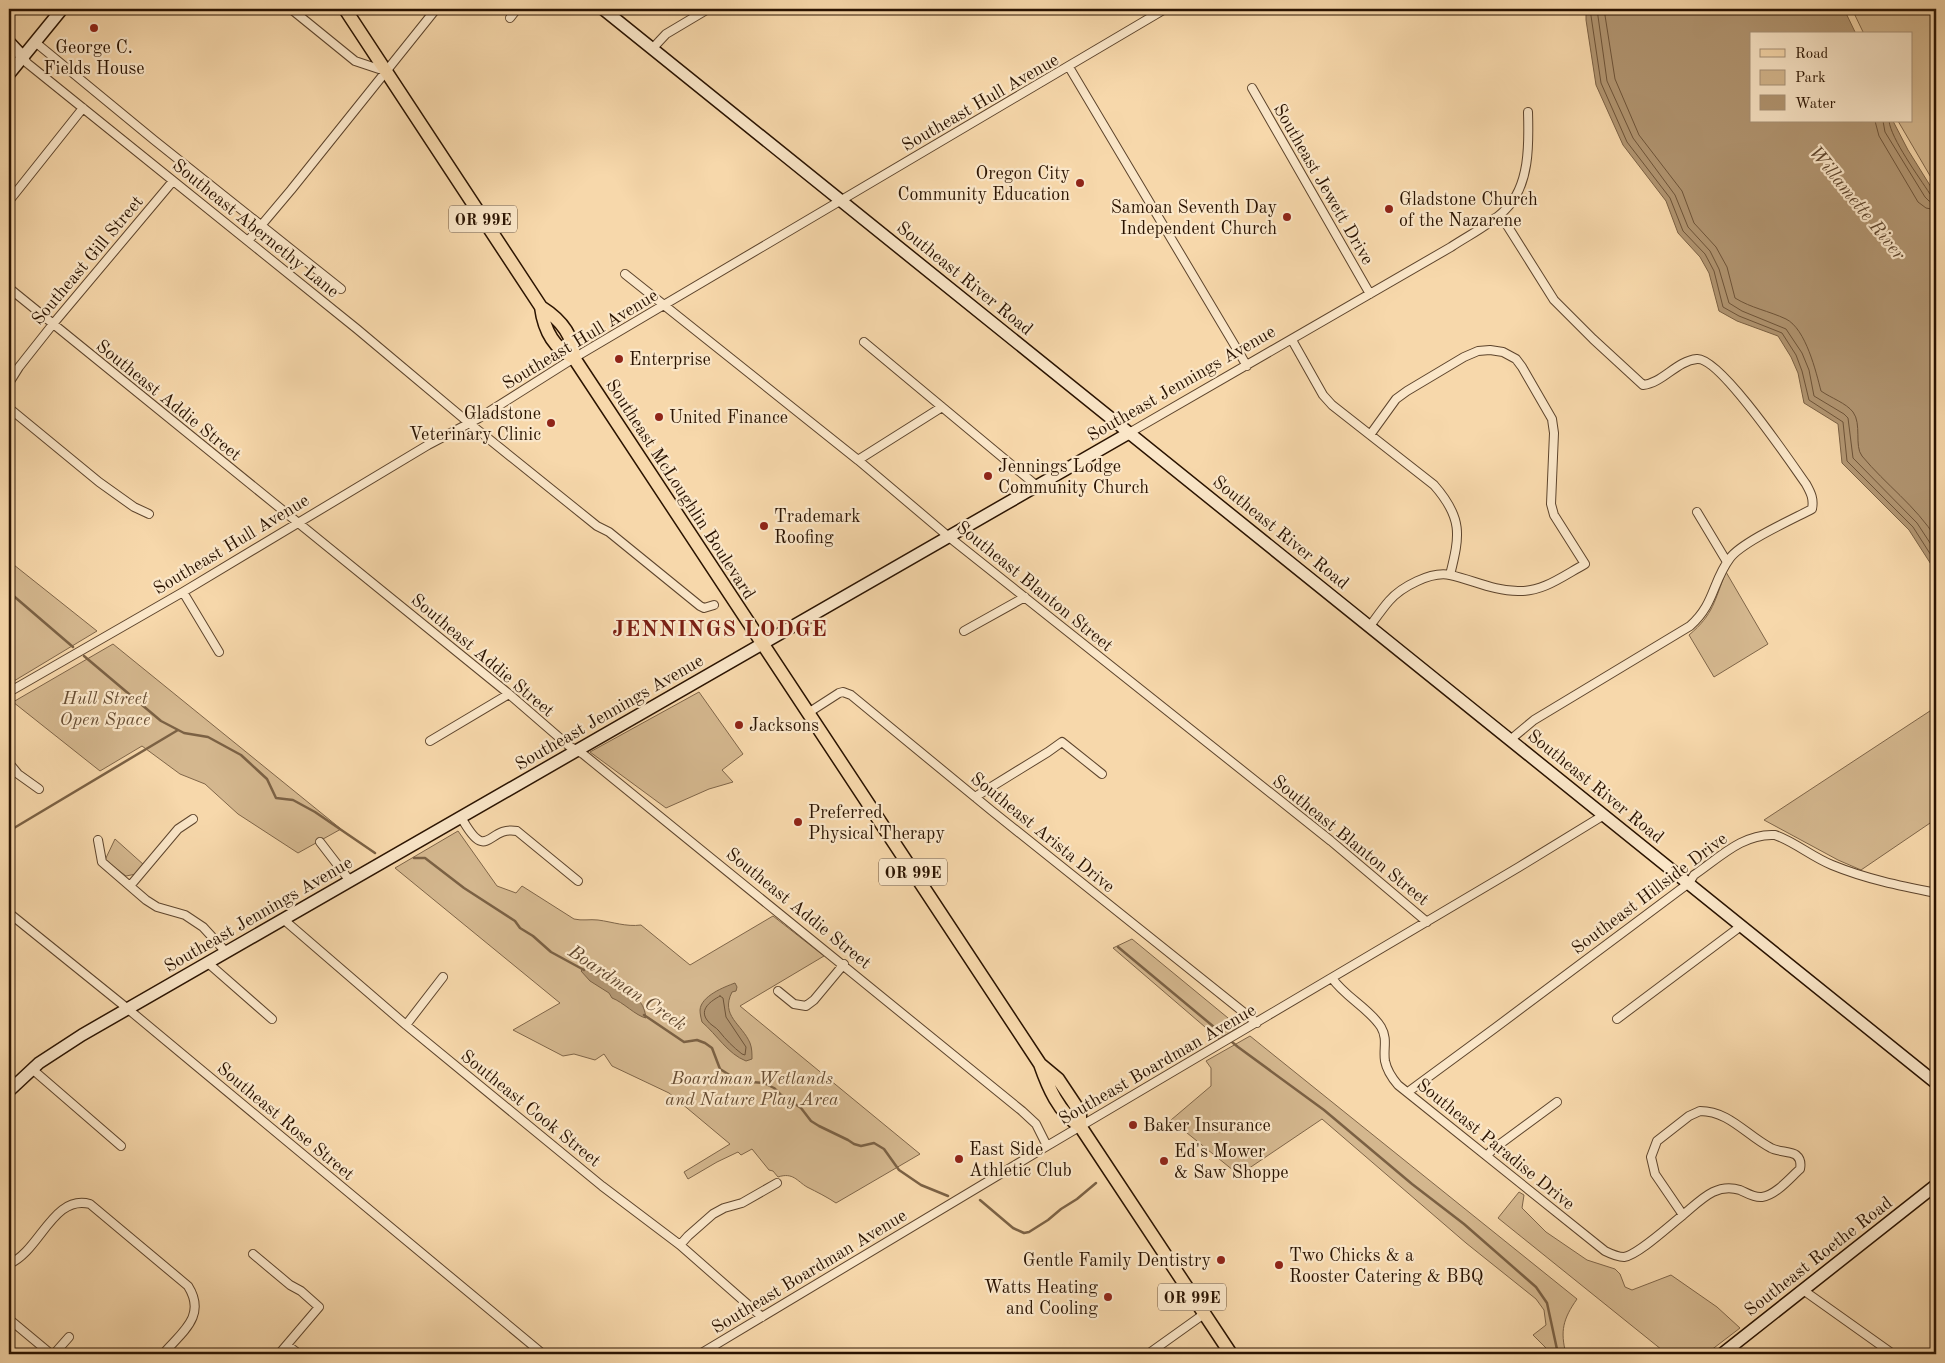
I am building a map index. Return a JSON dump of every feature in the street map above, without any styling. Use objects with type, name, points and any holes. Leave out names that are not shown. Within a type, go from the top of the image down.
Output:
[{"type":"main road","name":"Southeast McLoughlin Boulevard","points":[[344,9],[541,307],[556,316],[574,344],[574,358],[1040,1064],[1047,1086],[1069,1119],[1080,1126],[1231,1354]]},
{"type":"street","points":[[9,74],[62,9]]},
{"type":"street","points":[[291,9],[355,60],[385,71]]},
{"type":"street","points":[[248,240],[291,190],[436,9]]},
{"type":"street","points":[[510,18],[517,9]]},
{"type":"street","name":"Southeast River Road","points":[[603,9],[1936,1083]]},
{"type":"street","points":[[652,49],[666,34],[708,9]]},
{"type":"street","name":"Southeast Hull Avenue","points":[[9,692],[183,592],[296,522],[469,423],[574,358],[1165,9]]},
{"type":"street","points":[[9,42],[23,57]]},
{"type":"street","points":[[36,42],[154,140],[341,289]]},
{"type":"street","name":"Southeast Abernethy Lane","points":[[23,57],[27,63],[248,240],[469,423],[700,606],[704,608],[714,605]]},
{"type":"street","points":[[1069,67],[1247,366]]},
{"type":"street","name":"Southeast Jewett Drive","points":[[1252,88],[1370,294]]},
{"type":"street","points":[[9,201],[83,108]]},
{"type":"street","name":"Southeast Jennings Avenue","points":[[9,1091],[32,1069],[57,1051],[128,1009],[577,750],[672,698],[1451,247],[1507,209],[1522,181],[1529,145],[1528,112]]},
{"type":"street","name":"Southeast Gill Street","points":[[9,383],[19,367],[53,324],[173,181]]},
{"type":"street","points":[[1495,218],[1505,222],[1554,300],[1643,385],[1652,384],[1691,360],[1700,359],[1710,362],[1745,401],[1806,484],[1812,496],[1812,509],[1736,551],[1727,562],[1719,577],[1708,605],[1700,617],[1690,626],[1534,720],[1510,740]]},
{"type":"street","name":"Southeast Blanton Street","points":[[625,274],[858,460],[1025,597],[1331,840],[1427,922]]},
{"type":"street","name":"Southeast Addie Street","points":[[9,288],[509,694],[569,746],[583,754],[844,964],[1031,1118],[1047,1146]]},
{"type":"street","points":[[1292,340],[1322,395],[1332,405],[1434,485],[1447,499],[1454,514],[1457,531],[1450,575]]},
{"type":"street","points":[[864,342],[1037,486]]},
{"type":"street","points":[[1370,434],[1396,399],[1478,351],[1503,352],[1516,359],[1554,426],[1550,504],[1554,515],[1584,564],[1549,585],[1533,590],[1502,589],[1450,575],[1438,574],[1414,583],[1390,600],[1370,626]]},
{"type":"street","points":[[858,460],[942,406]]},
{"type":"street","points":[[9,408],[99,482],[134,507],[149,514]]},
{"type":"street","points":[[1697,512],[1727,562]]},
{"type":"street","points":[[183,592],[219,652]]},
{"type":"street","points":[[964,631],[1025,597]]},
{"type":"street","name":"Southeast Arista Drive","points":[[808,713],[838,693],[848,693],[1257,1022]]},
{"type":"street","points":[[430,740],[509,694]]},
{"type":"street","points":[[975,797],[1062,742],[1102,774]]},
{"type":"street","points":[[9,763],[18,774],[39,789]]},
{"type":"street","name":"Southeast Boardman Avenue","points":[[700,1354],[1604,815]]},
{"type":"street","points":[[461,817],[470,834],[476,840],[486,841],[508,830],[517,831],[578,881]]},
{"type":"street","points":[[130,886],[178,829],[193,818]]},
{"type":"street","name":"Southeast Hillside Drive","points":[[1408,1092],[1689,883],[1694,875],[1743,841],[1766,834],[1781,837],[1826,862],[1846,870],[1884,883],[1936,893]]},
{"type":"street","points":[[98,840],[102,862],[157,907],[176,912],[203,927],[226,952]]},
{"type":"street","points":[[320,842],[350,880]]},
{"type":"street","name":"Southeast Rose Street","points":[[9,913],[128,1009],[543,1354]]},
{"type":"street","name":"Southeast Cook Street","points":[[283,919],[406,1025],[595,1180],[680,1245],[762,1317]]},
{"type":"street","points":[[1617,1018],[1741,926]]},
{"type":"street","points":[[208,963],[272,1019]]},
{"type":"street","points":[[778,990],[794,1004],[806,1006],[814,1000],[844,964]]},
{"type":"street","points":[[406,1025],[443,977]]},
{"type":"street","name":"Southeast Paradise Drive","points":[[1332,978],[1340,988],[1380,1025],[1386,1040],[1385,1060],[1390,1074],[1398,1085],[1605,1251],[1614,1256],[1625,1257],[1635,1253],[1683,1215],[1710,1192],[1727,1187],[1762,1197],[1773,1192],[1800,1169],[1801,1163],[1797,1156],[1768,1147],[1718,1113],[1700,1111],[1689,1116],[1658,1142],[1651,1157],[1655,1174],[1683,1215]]},
{"type":"street","points":[[32,1069],[121,1146]]},
{"type":"street","points":[[1487,1156],[1492,1150],[1557,1102]]},
{"type":"street","points":[[680,1245],[713,1214],[724,1208],[742,1203],[777,1183]]},
{"type":"street","name":"Southeast Roethe Road","points":[[1722,1354],[1936,1185]]},
{"type":"street","points":[[9,1264],[26,1253],[63,1208],[72,1203],[83,1202],[90,1204],[188,1286],[193,1294],[196,1304],[195,1314],[163,1354]]},
{"type":"street","points":[[254,1254],[319,1307],[279,1354]]},
{"type":"street","points":[[1803,1290],[1893,1354]]},
{"type":"street","points":[[1148,1354],[1204,1314]]},
{"type":"street","points":[[9,1319],[52,1354],[69,1337]]},
{"type":"street","points":[[287,1345],[299,1354]]},
{"type":"green space","points":[[1852,9],[1927,9],[1936,20],[1936,186],[1899,122],[1912,122],[1912,32],[1863,32]]},
{"type":"green space","points":[[9,561],[97,631],[9,684]]},
{"type":"green space","points":[[1726,572],[1768,644],[1714,677],[1689,635],[1709,613]]},
{"type":"green space","name":"Hull Street Open Space","points":[[113,644],[341,829],[298,853],[238,814],[205,784],[180,774],[142,746],[100,771],[13,702]]},
{"type":"green space","points":[[699,692],[743,754],[722,770],[733,782],[709,789],[666,808],[590,752]]},
{"type":"green space","points":[[1936,707],[1936,819],[1861,870],[1838,860],[1764,820]]},
{"type":"green space","name":"Boardman Wetlands and Nature Play Area","points":[[458,831],[497,886],[516,893],[522,886],[574,919],[641,925],[690,965],[773,916],[824,956],[740,1006],[920,1154],[836,1203],[791,1176],[778,1177],[773,1171],[769,1170],[752,1149],[741,1155],[738,1152],[688,1179],[684,1172],[730,1144],[669,1093],[612,1066],[604,1054],[595,1060],[574,1054],[563,1056],[513,1030],[560,1003],[395,868]]},
{"type":"green space","points":[[115,839],[144,865],[136,874],[126,876],[105,860]]},
{"type":"green space","points":[[1132,939],[1239,1027],[1219,1039],[1113,948]]},
{"type":"green space","points":[[1250,1036],[1577,1299],[1564,1325],[1563,1339],[1566,1354],[1552,1354],[1533,1335],[1546,1325],[1544,1310],[1536,1299],[1466,1243],[1322,1119],[1239,1175],[1171,1120],[1211,1086],[1211,1068],[1206,1061]]},
{"type":"green space","points":[[1519,1192],[1524,1195],[1522,1208],[1546,1232],[1587,1260],[1615,1269],[1620,1274],[1625,1287],[1632,1290],[1671,1275],[1717,1307],[1740,1328],[1706,1354],[1667,1354],[1498,1218]]},
{"type":"water","name":"Willamette River","points":[[1586,9],[1844,9],[1855,32],[1750,32],[1750,122],[1894,122],[1908,150],[1936,195],[1936,572],[1909,530],[1842,463],[1838,424],[1804,403],[1798,373],[1778,336],[1737,321],[1719,311],[1709,273],[1700,257],[1678,233],[1666,201],[1623,145],[1596,85]]},
{"type":"water","points":[[583,969],[595,971],[623,993],[638,1000],[644,1008],[646,1018],[612,998],[609,993],[590,981],[581,971]]},
{"type":"water","points":[[735,983],[736,991],[732,992],[729,1007],[730,1014],[751,1045],[752,1059],[746,1061],[734,1054],[723,1044],[702,1022],[700,1014],[701,1005],[704,1000],[719,990]]},
{"type":"waterway","points":[[9,592],[73,647]]},
{"type":"waterway","points":[[84,656],[161,721],[184,733],[208,737],[241,755],[267,779],[276,798],[293,800],[315,812],[375,853]]},
{"type":"waterway","points":[[9,831],[178,730]]},
{"type":"waterway","name":"Boardman Creek","points":[[414,858],[425,858],[464,888],[515,921],[520,928],[533,936],[551,952],[584,970]]},
{"type":"waterway","points":[[1118,947],[1238,1047],[1324,1110],[1412,1184],[1464,1224],[1536,1287],[1547,1303],[1558,1354]]},
{"type":"waterway","name":"Boardman Creek","points":[[644,1015],[684,1042],[697,1040],[705,1043],[712,1048],[720,1069],[739,1081],[764,1083],[774,1088],[801,1108],[811,1121],[854,1144],[861,1146],[874,1143],[884,1149],[899,1170],[921,1185],[948,1196]]},
{"type":"waterway","name":"Boardman Creek","points":[[980,1200],[1013,1228],[1024,1233],[1029,1232],[1048,1220],[1096,1183]]},
{"type":"place","name":"George C. Fields House","points":[[94,28]]},
{"type":"place","name":"Oregon City Community Education","points":[[1080,183]]},
{"type":"place","name":"Gladstone Church of the Nazarene","points":[[1389,209]]},
{"type":"place","name":"Samoan Seventh Day Independent Church","points":[[1287,217]]},
{"type":"place","name":"Enterprise","points":[[619,359]]},
{"type":"place","name":"United Finance","points":[[659,417]]},
{"type":"place","name":"Gladstone Veterinary Clinic","points":[[551,423]]},
{"type":"place","name":"Jennings Lodge Community Church","points":[[988,476]]},
{"type":"place","name":"Trademark Roofing","points":[[764,526]]},
{"type":"place","name":"Jacksons","points":[[739,725]]},
{"type":"place","name":"Preferred Physical Therapy","points":[[798,822]]},
{"type":"place","name":"Baker Insurance","points":[[1133,1125]]},
{"type":"place","name":"East Side Athletic Club","points":[[959,1159]]},
{"type":"place","name":"Ed's Mower & Saw Shoppe","points":[[1164,1161]]},
{"type":"place","name":"Gentle Family Dentistry","points":[[1221,1260]]},
{"type":"place","name":"Two Chicks & a Rooster Catering & BBQ","points":[[1279,1265]]},
{"type":"place","name":"Watts Heating and Cooling","points":[[1108,1297]]},
{"type":"district","name":"JENNINGS LODGE","points":[[720,628]]}]
